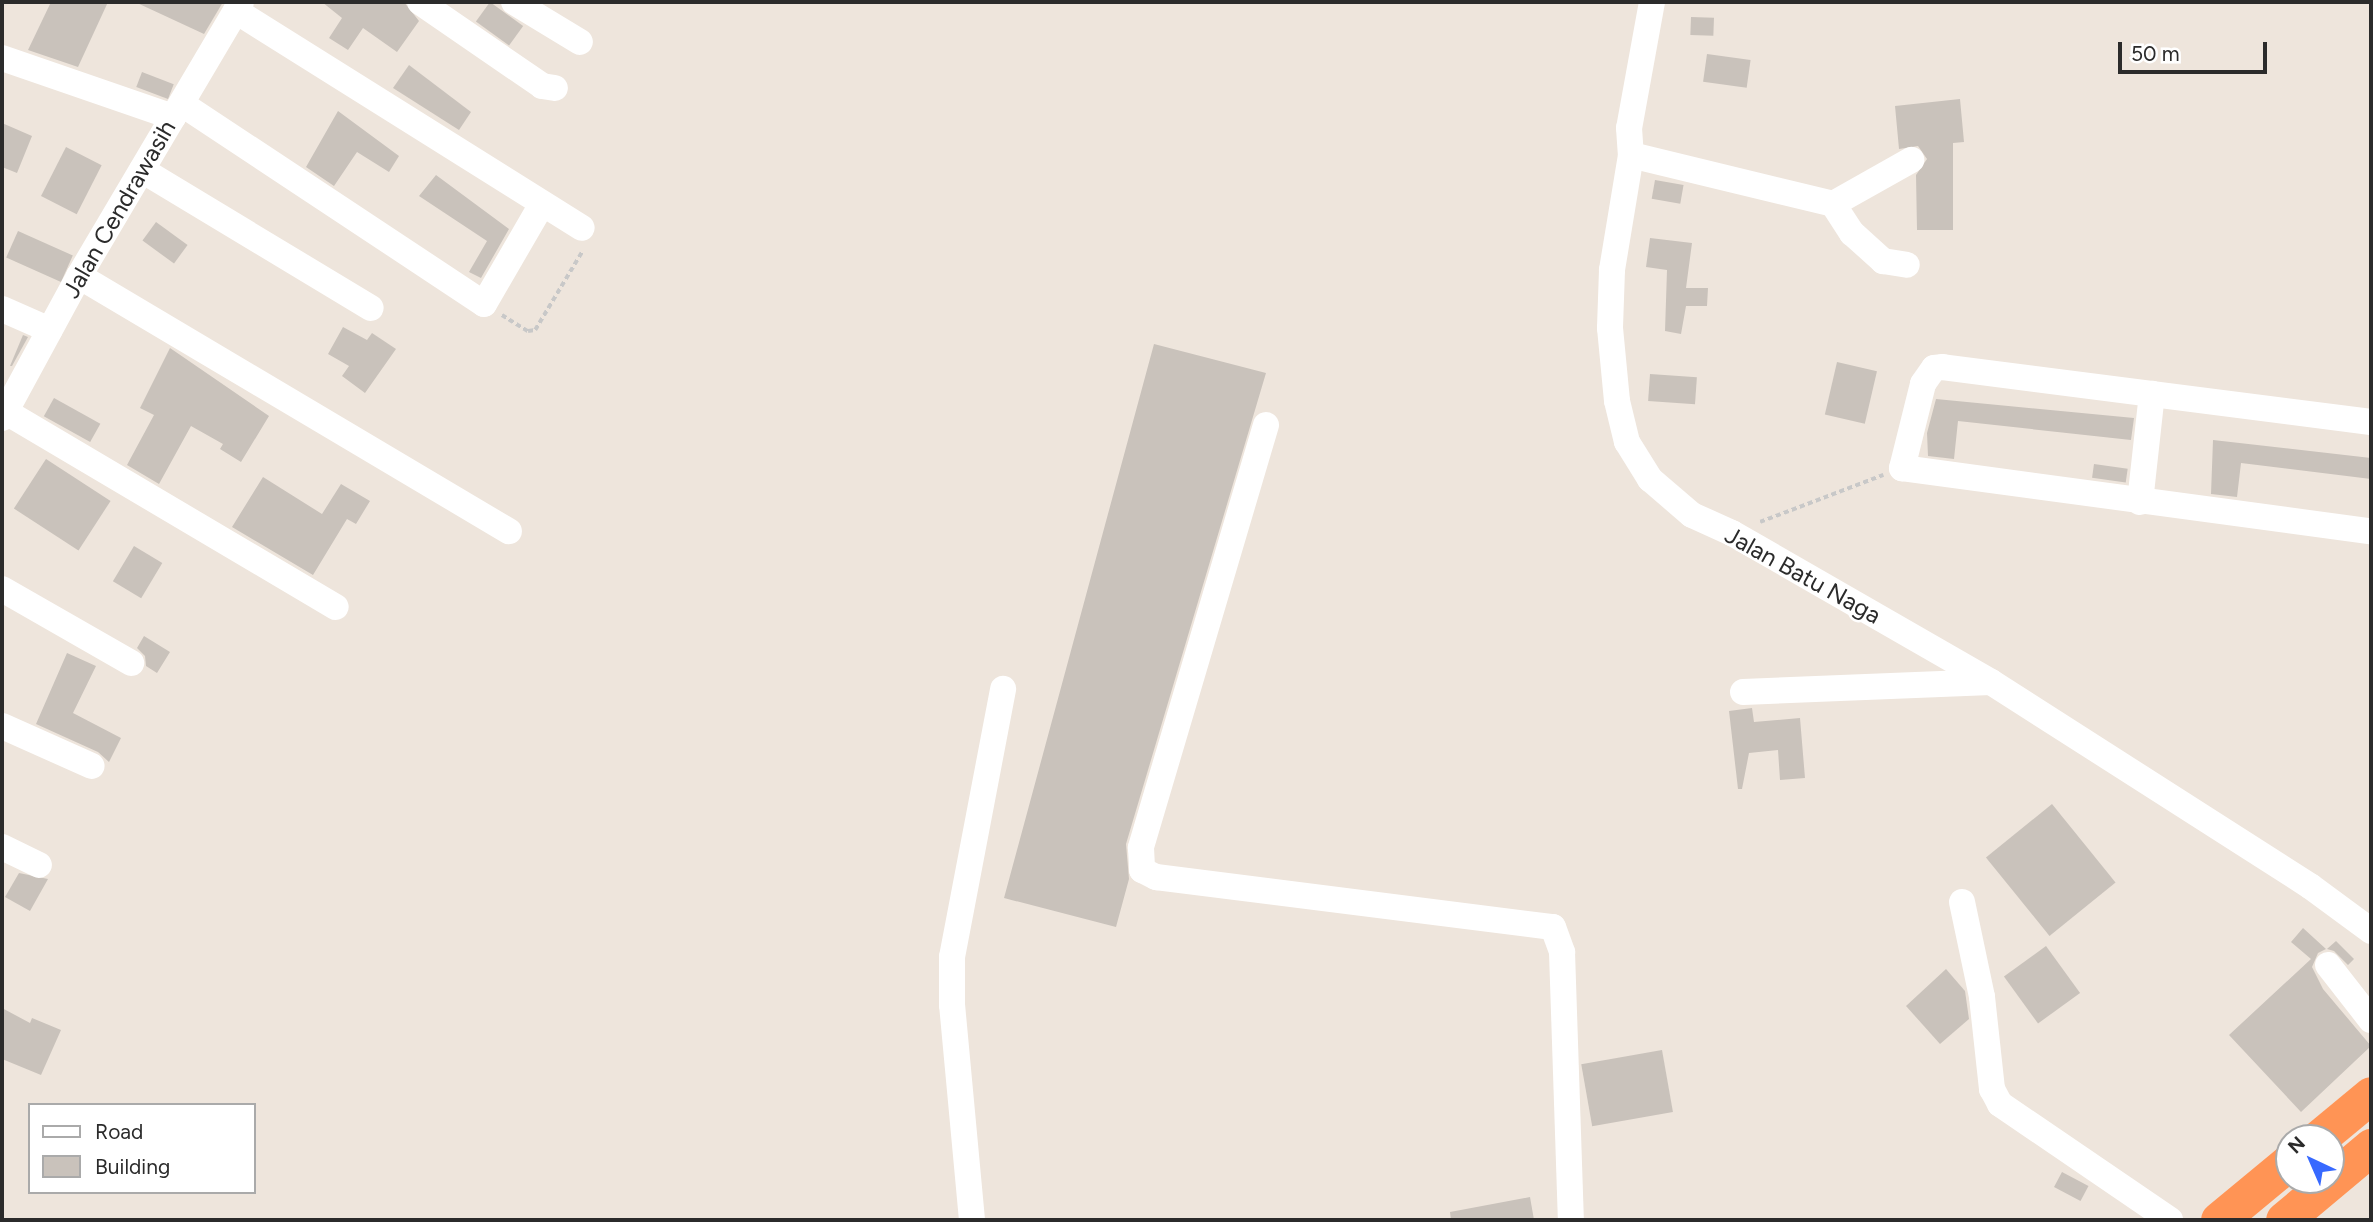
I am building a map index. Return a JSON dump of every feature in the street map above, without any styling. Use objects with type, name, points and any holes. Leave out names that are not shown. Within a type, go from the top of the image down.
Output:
[{"type":"highway","points":[[2336,1124],[2371,1095]]},
{"type":"highway","points":[[2284,1220],[2371,1147]]},
{"type":"highway","points":[[2219,1220],[2275,1174]]},
{"type":"street","points":[[420,2],[542,86],[555,88]]},
{"type":"street","points":[[514,2],[580,42]]},
{"type":"street","name":"Jalan Batu Naga","points":[[1653,2],[1629,128],[1631,155],[1612,270],[1610,328],[1617,401],[1627,442],[1650,479],[1692,515],[1732,533],[1991,682],[2310,886],[2371,931]]},
{"type":"street","points":[[239,6],[541,204],[582,228]]},
{"type":"street","name":"Jalan Cendrawasih","points":[[4,415],[79,276],[239,6]]},
{"type":"street","points":[[2,58],[177,110],[485,304],[541,204]]},
{"type":"street","points":[[1631,155],[1833,204],[1911,160]]},
{"type":"street","points":[[142,170],[371,308]]},
{"type":"street","points":[[1833,204],[1852,233],[1883,261],[1907,265]]},
{"type":"street","points":[[79,276],[509,531]]},
{"type":"street","points":[[2,309],[50,330]]},
{"type":"street","points":[[2371,422],[1934,368],[1923,384],[1902,468],[2371,531]]},
{"type":"street","points":[[2140,502],[2152,394]]},
{"type":"street","points":[[4,415],[336,607]]},
{"type":"street","points":[[1266,425],[1141,848],[1142,870],[1156,877],[1553,927],[1562,952],[1571,1220]]},
{"type":"street","points":[[2,589],[131,663]]},
{"type":"street","points":[[1743,692],[1991,682]]},
{"type":"street","points":[[972,1220],[952,1005],[953,957],[1003,689]]},
{"type":"street","points":[[2,726],[92,766]]},
{"type":"street","points":[[2,847],[39,865]]},
{"type":"street","points":[[1962,902],[1982,997],[1992,1089],[2000,1104],[2170,1220]]},
{"type":"street","points":[[2328,965],[2371,1020]]},
{"type":"path","points":[[485,304],[528,331],[535,330],[588,241],[589,233],[582,228]]},
{"type":"path","points":[[1732,533],[1902,468]]},
{"type":"building","points":[[51,2],[108,2],[78,67],[28,50]]},
{"type":"building","points":[[135,2],[223,2],[204,34]]},
{"type":"building","points":[[322,2],[404,2],[419,21],[397,52],[363,28],[348,50],[329,38],[342,18]]},
{"type":"building","points":[[490,2],[523,26],[509,46],[476,21]]},
{"type":"building","points":[[1691,17],[1714,18],[1713,36],[1690,35]]},
{"type":"building","points":[[1707,54],[1751,60],[1747,88],[1703,82]]},
{"type":"building","points":[[409,65],[471,112],[459,130],[393,88]]},
{"type":"building","points":[[142,72],[174,84],[168,99],[136,87]]},
{"type":"building","points":[[1960,99],[1964,142],[1953,143],[1953,230],[1917,230],[1916,175],[1927,159],[1918,146],[1899,149],[1895,106]]},
{"type":"building","points":[[338,111],[399,156],[389,172],[357,152],[334,186],[306,167]]},
{"type":"building","points":[[2,123],[32,136],[17,173],[2,167]]},
{"type":"building","points":[[66,147],[102,165],[77,214],[41,196]]},
{"type":"building","points":[[436,175],[509,229],[481,278],[469,272],[487,241],[419,196]]},
{"type":"building","points":[[1655,180],[1684,185],[1680,204],[1652,199]]},
{"type":"building","points":[[156,222],[188,245],[174,264],[142,241]]},
{"type":"building","points":[[18,231],[73,255],[61,282],[6,257]]},
{"type":"building","points":[[1650,238],[1692,243],[1686,288],[1708,288],[1707,306],[1686,306],[1681,334],[1665,331],[1667,270],[1646,267]]},
{"type":"building","points":[[343,327],[367,340],[372,333],[396,349],[365,393],[342,376],[349,366],[328,354]]},
{"type":"building","points":[[23,335],[28,337],[10,366]]},
{"type":"building","points":[[1154,344],[1266,373],[1126,844],[1129,879],[1116,927],[1004,898]]},
{"type":"building","points":[[170,348],[269,416],[241,462],[220,449],[223,444],[191,426],[159,484],[127,465],[154,415],[140,408]]},
{"type":"building","points":[[1837,362],[1877,371],[1865,424],[1825,415]]},
{"type":"building","points":[[1650,374],[1697,377],[1695,404],[1648,401]]},
{"type":"building","points":[[54,398],[100,424],[90,442],[44,416]]},
{"type":"building","points":[[1936,399],[2134,418],[2131,440],[1958,421],[1954,459],[1928,456],[1927,433]]},
{"type":"building","points":[[2213,440],[2371,458],[2371,479],[2241,463],[2237,497],[2211,494]]},
{"type":"building","points":[[46,459],[111,501],[78,550],[14,508]]},
{"type":"building","points":[[2094,464],[2128,469],[2126,483],[2092,478]]},
{"type":"building","points":[[263,477],[322,514],[341,484],[370,501],[356,524],[347,519],[313,575],[232,527]]},
{"type":"building","points":[[134,546],[162,563],[141,598],[113,581]]},
{"type":"building","points":[[144,636],[170,652],[157,673],[146,666],[145,656],[137,648]]},
{"type":"building","points":[[67,653],[96,666],[73,713],[121,738],[109,762],[98,752],[36,724]]},
{"type":"building","points":[[1752,708],[1754,722],[1800,718],[1805,778],[1780,780],[1778,750],[1749,753],[1742,789],[1738,789],[1729,711]]},
{"type":"building","points":[[2052,804],[2116,882],[2050,936],[1986,857]]},
{"type":"building","points":[[19,873],[48,879],[30,911],[5,897]]},
{"type":"building","points":[[2303,928],[2326,949],[2318,953],[2312,967],[2323,989],[2371,1046],[2301,1112],[2229,1035],[2311,959],[2291,942]]},
{"type":"building","points":[[2336,941],[2354,959],[2348,965],[2334,951],[2327,949]]},
{"type":"building","points":[[2046,946],[2080,993],[2038,1023],[2004,977]]},
{"type":"building","points":[[1946,969],[1965,991],[1969,1019],[1940,1044],[1906,1006]]},
{"type":"building","points":[[2,1008],[30,1023],[32,1018],[61,1030],[41,1075],[2,1059]]},
{"type":"building","points":[[1662,1050],[1673,1112],[1592,1126],[1581,1064]]},
{"type":"building","points":[[2062,1172],[2088,1186],[2081,1201],[2054,1187]]},
{"type":"building","points":[[1530,1197],[1534,1220],[1451,1220],[1450,1212]]}]
